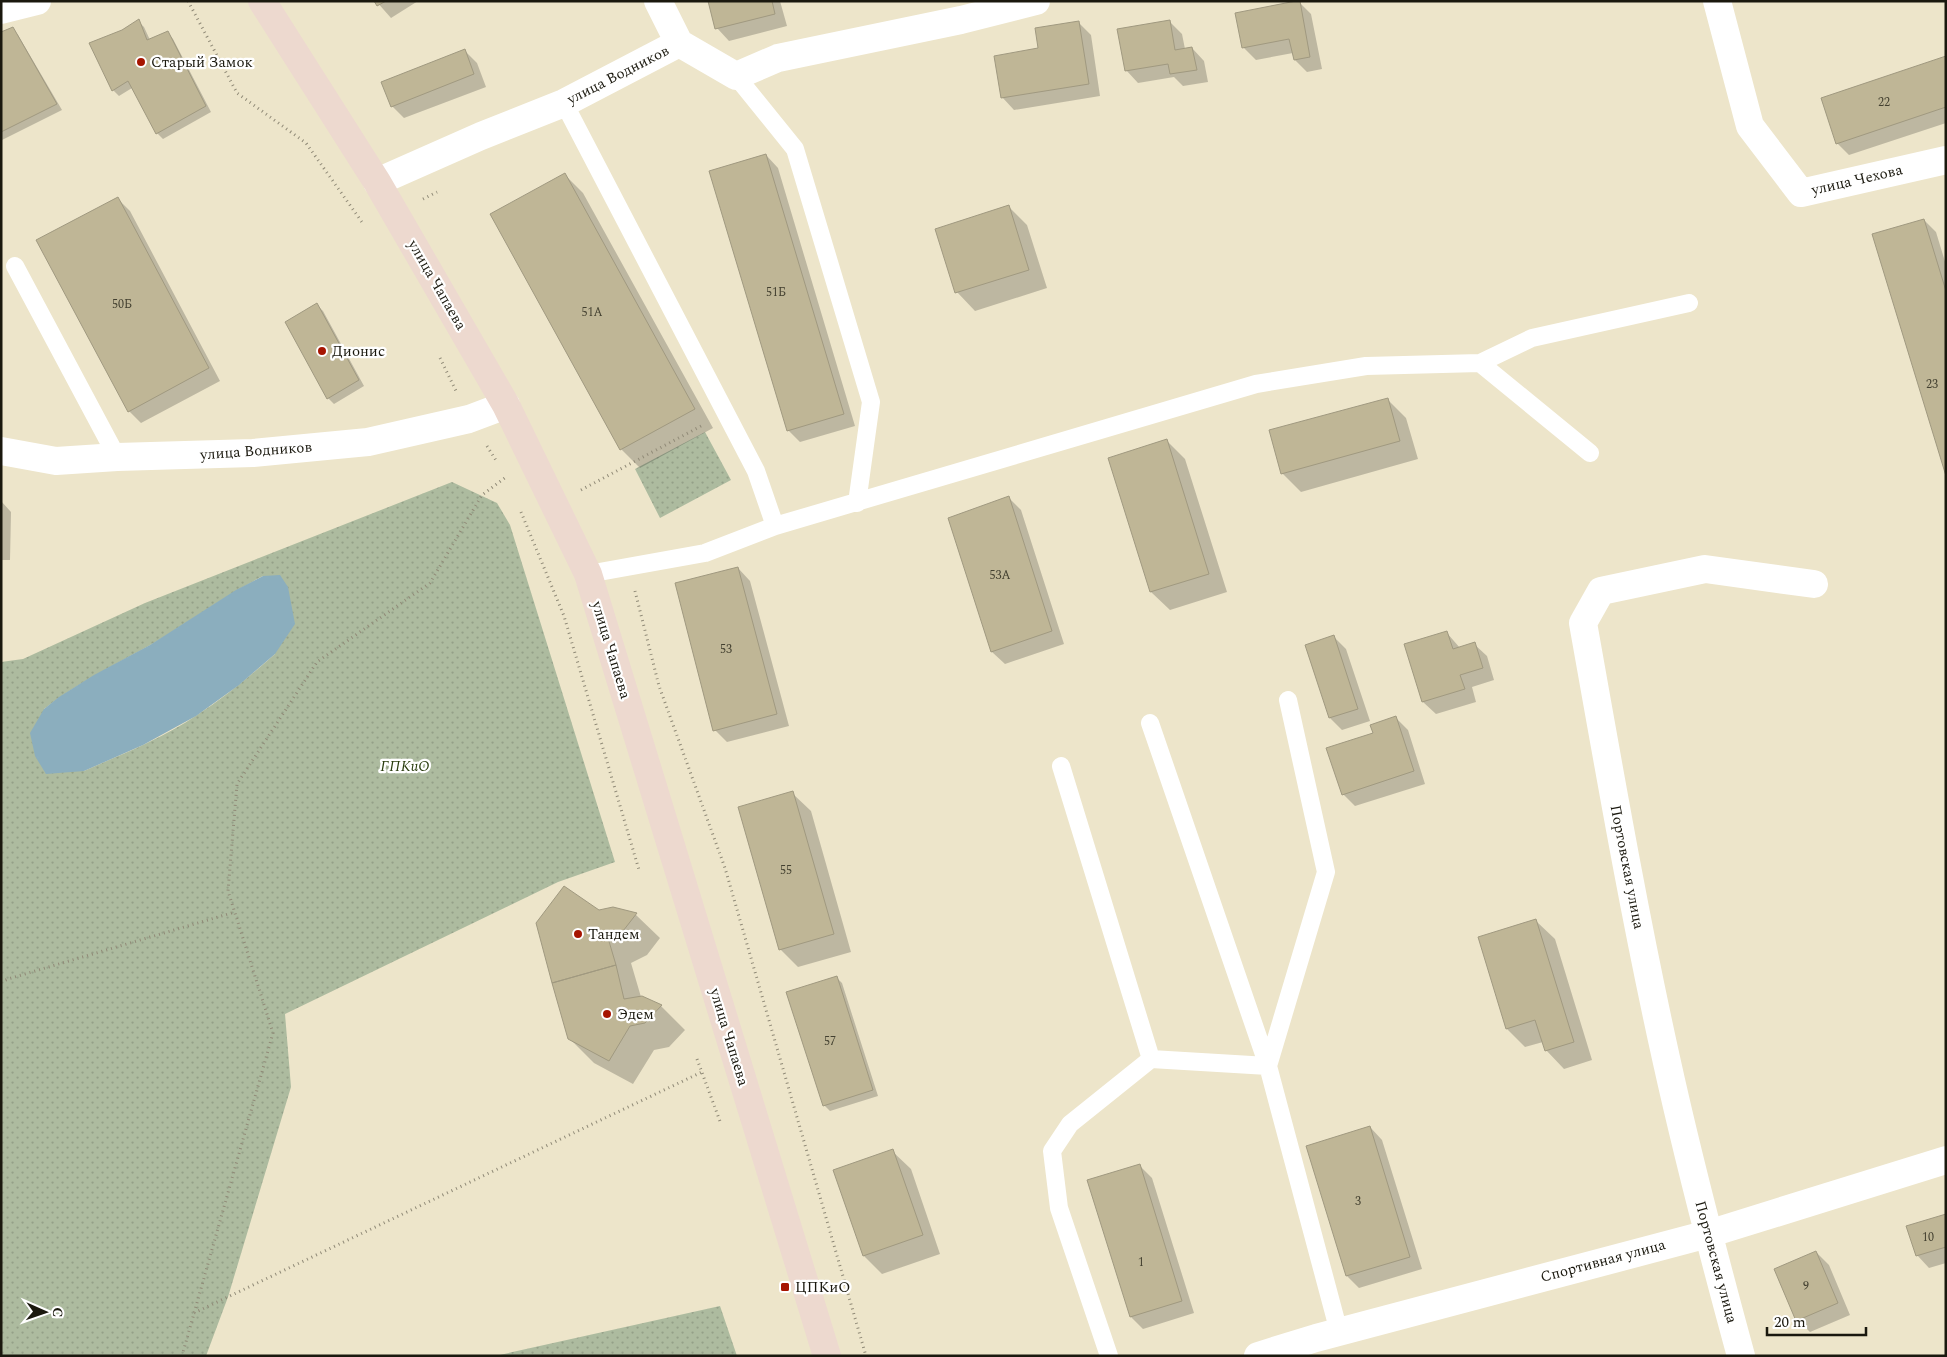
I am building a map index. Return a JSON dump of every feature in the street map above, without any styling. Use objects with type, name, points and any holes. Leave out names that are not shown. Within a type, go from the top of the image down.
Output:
[{"type":"main road","name":"улица Чапаева","points":[[262,1],[377,182],[506,405],[588,574],[827,1356]]},
{"type":"street","points":[[1,10],[38,1]]},
{"type":"street","points":[[658,1],[679,43]]},
{"type":"street","points":[[736,76],[778,58],[961,20],[1036,1]]},
{"type":"street","name":"улица Чехова","points":[[1717,1],[1750,126],[1801,193],[1946,160]]},
{"type":"street","name":"улица Водников","points":[[377,182],[481,136],[564,103],[679,43],[736,76]]},
{"type":"street","name":"улица Водников","points":[[1,451],[56,461],[117,457],[252,453],[368,442],[469,419],[506,405]]},
{"type":"street","name":"Портовская улица","points":[[1741,1356],[1708,1234],[1666,1059],[1625,859],[1583,623],[1601,591],[1705,569],[1814,584]]},
{"type":"street","name":"Спортивная улица","points":[[1258,1356],[1339,1332],[1708,1234],[1946,1160]]},
{"type":"lane","points":[[736,76],[795,149],[872,402],[857,503]]},
{"type":"lane","points":[[564,103],[756,471],[775,526]]},
{"type":"lane","points":[[15,266],[117,457]]},
{"type":"lane","points":[[588,574],[705,553],[775,526],[1256,384],[1366,366],[1480,363],[1532,338],[1689,303]]},
{"type":"lane","points":[[1480,363],[1590,453]]},
{"type":"lane","points":[[1268,1066],[1326,872],[1288,700]]},
{"type":"lane","points":[[1150,723],[1268,1066],[1339,1332]]},
{"type":"lane","points":[[1061,766],[1150,1059]]},
{"type":"lane","points":[[1109,1356],[1059,1208],[1052,1151],[1070,1124],[1150,1059],[1268,1066]]},
{"type":"path","points":[[554,504],[726,413]]},
{"type":"path","points":[[182,1356],[273,1033],[228,891],[237,784],[317,662],[430,583],[482,495],[506,477]]},
{"type":"path","points":[[628,567],[660,686],[724,868],[866,1356]]},
{"type":"path","points":[[1,982],[235,912]]},
{"type":"path","points":[[194,1313],[702,1072]]},
{"type":"green space","points":[[705,432],[731,480],[660,518],[635,469]]},
{"type":"green space","name":"ГПКиО","points":[[452,482],[497,503],[510,525],[615,862],[558,882],[285,1014],[291,1087],[228,1297],[206,1356],[1,1356],[1,662],[23,659],[145,603]],"holes":[[[263,576],[275,654],[227,694],[184,724],[142,746],[84,771],[44,709],[83,683],[152,644],[234,592]]]},
{"type":"green space","points":[[720,1306],[737,1356],[495,1356]]},
{"type":"water","points":[[280,575],[288,587],[295,624],[275,654],[239,685],[196,716],[143,745],[84,771],[46,774],[35,756],[30,733],[44,709],[94,675],[150,645],[236,590],[263,576]]},
{"type":"building","points":[[374,1],[386,1],[377,6]]},
{"type":"building","points":[[708,1],[772,1],[775,14],[715,29]]},
{"type":"building","points":[[1300,1],[1310,57],[1294,60],[1289,39],[1242,48],[1235,13]]},
{"type":"building","name":"Старый Замок","points":[[139,19],[147,40],[168,31],[206,106],[156,134],[128,81],[112,91],[89,43],[122,30]]},
{"type":"building","points":[[1170,20],[1175,50],[1192,47],[1197,70],[1170,74],[1168,64],[1125,71],[1117,29]]},
{"type":"building","points":[[1079,21],[1089,84],[1001,98],[994,56],[1038,48],[1035,28]]},
{"type":"building","points":[[13,27],[57,104],[1,132],[1,32]]},
{"type":"building","points":[[465,49],[474,74],[391,107],[381,82]]},
{"type":"building","points":[[1946,56],[1946,107],[1836,144],[1821,98]]},
{"type":"building","points":[[766,154],[844,414],[787,431],[709,171]]},
{"type":"building","points":[[565,173],[695,409],[620,450],[490,214]]},
{"type":"building","points":[[118,197],[209,368],[128,412],[36,240]]},
{"type":"building","points":[[1009,205],[1029,270],[955,293],[935,229]]},
{"type":"building","points":[[1924,219],[1946,291],[1946,476],[1872,234]]},
{"type":"building","name":"Дионис","points":[[317,303],[359,380],[327,399],[285,322]]},
{"type":"building","points":[[1388,398],[1400,441],[1281,474],[1269,430]]},
{"type":"building","points":[[1167,439],[1209,574],[1150,592],[1108,458]]},
{"type":"building","points":[[1009,496],[1052,631],[991,652],[948,518]]},
{"type":"building","points":[[738,567],[777,714],[713,731],[675,583]]},
{"type":"building","points":[[1447,631],[1453,649],[1475,642],[1483,668],[1460,675],[1465,689],[1422,702],[1404,644]]},
{"type":"building","points":[[1334,635],[1358,709],[1329,718],[1305,645]]},
{"type":"building","points":[[1396,716],[1414,771],[1342,795],[1326,748],[1373,733],[1370,725]]},
{"type":"building","points":[[793,791],[834,934],[779,950],[738,807]]},
{"type":"building","name":"Тандем","points":[[564,886],[599,910],[613,907],[637,913],[623,931],[608,938],[616,965],[552,983],[536,923]]},
{"type":"building","points":[[1536,919],[1574,1042],[1545,1051],[1535,1020],[1506,1029],[1478,937]]},
{"type":"building","name":"Эдем","points":[[616,965],[624,999],[642,996],[662,1005],[645,1023],[630,1026],[609,1061],[568,1039],[552,983]]},
{"type":"building","points":[[837,976],[873,1090],[823,1106],[786,992]]},
{"type":"building","points":[[1370,1126],[1410,1257],[1346,1276],[1306,1146]]},
{"type":"building","points":[[893,1149],[923,1235],[863,1256],[833,1170]]},
{"type":"building","points":[[1140,1164],[1182,1301],[1130,1317],[1087,1180]]},
{"type":"building","points":[[1946,1214],[1946,1247],[1916,1256],[1906,1226]]},
{"type":"building","points":[[1816,1251],[1838,1303],[1796,1321],[1774,1269]]},
{"type":"place","name":"Старый Замок","points":[[141,62]]},
{"type":"place","name":"Дионис","points":[[322,351]]},
{"type":"place","name":"Тандем","points":[[578,934]]},
{"type":"place","name":"Эдем","points":[[607,1014]]},
{"type":"place","name":"ЦПКиО","points":[[785,1287]]}]
